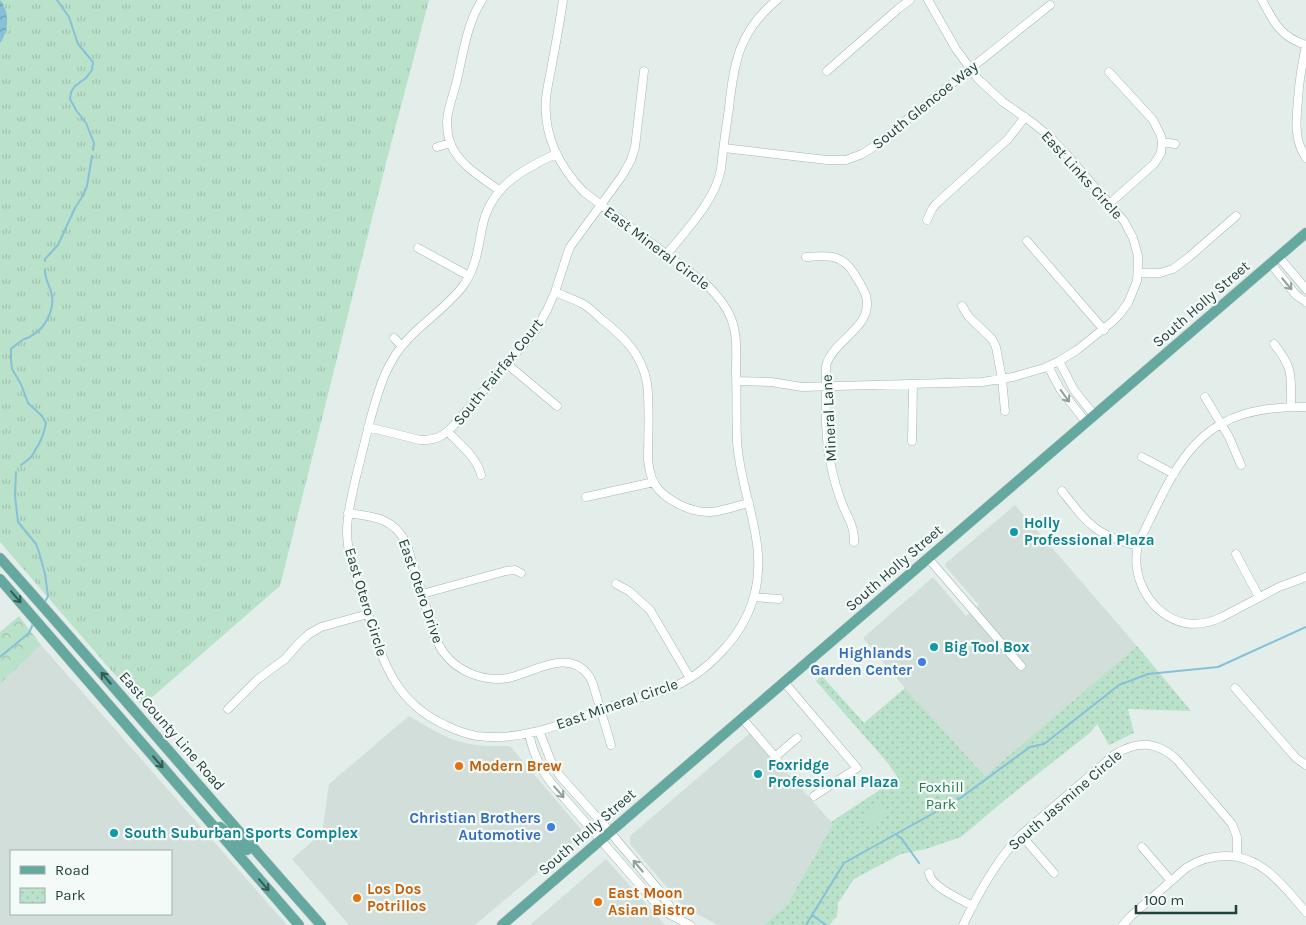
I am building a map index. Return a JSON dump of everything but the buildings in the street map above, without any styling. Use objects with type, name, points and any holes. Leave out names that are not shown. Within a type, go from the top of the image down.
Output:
[{"type":"main road","name":"South Holly Street","points":[[502,925],[1306,234]]},
{"type":"main road","name":"East County Line Road","points":[[0,558],[38,599],[321,925]]},
{"type":"main road","name":"East County Line Road","points":[[0,578],[299,925]]},
{"type":"main road","points":[[202,813],[242,845],[270,876],[275,879],[279,878]]},
{"type":"street","points":[[482,0],[472,21],[448,114],[447,129],[450,143],[458,157],[500,191]]},
{"type":"street","name":"East Mineral Circle","points":[[529,734],[669,689],[690,678],[714,660],[740,627],[754,598],[758,572],[758,546],[739,462],[736,343],[731,318],[721,300],[707,285],[584,192],[569,176],[556,154],[547,121],[546,98],[563,0]]},
{"type":"street","points":[[667,254],[710,198],[719,176],[732,78],[737,58],[741,47],[758,18],[777,0]]},
{"type":"street","points":[[827,71],[910,0]]},
{"type":"street","name":"East Links Circle","points":[[928,0],[956,49],[970,69],[994,94],[1053,140],[1124,221],[1133,238],[1138,256],[1138,273]]},
{"type":"street","points":[[1262,0],[1278,28],[1288,37],[1306,45],[1301,67],[1296,122],[1300,148],[1306,158]]},
{"type":"street","name":"South Glencoe Way","points":[[724,148],[827,160],[846,160],[854,157],[878,144],[1050,5]]},
{"type":"street","name":"South Fairfax Court","points":[[368,427],[427,441],[439,438],[448,432],[536,330],[548,310],[570,248],[622,176],[631,160],[635,147],[644,71]]},
{"type":"street","points":[[1109,72],[1154,120],[1162,142],[1161,153],[1154,164],[1109,204]]},
{"type":"street","points":[[927,220],[936,203],[1003,144],[1025,117]]},
{"type":"street","points":[[1297,136],[1306,135]]},
{"type":"street","points":[[1162,142],[1175,144]]},
{"type":"street","points":[[437,147],[450,143]]},
{"type":"street","name":"East Otero Circle","points":[[529,734],[504,737],[472,735],[439,722],[420,710],[408,699],[391,677],[380,651],[355,574],[349,552],[347,533],[348,513],[368,427],[382,378],[387,368],[402,346],[455,296],[469,276],[476,261],[484,219],[491,203],[500,191],[522,170],[556,154]]},
{"type":"street","points":[[736,382],[765,382],[802,387],[913,384],[982,382],[1025,374],[1059,361],[1085,345],[1104,330],[1128,303],[1138,273],[1160,273],[1173,269],[1236,216]]},
{"type":"street","points":[[1027,241],[1104,330]]},
{"type":"street","points":[[418,248],[469,276]]},
{"type":"street","name":"Mineral Lane","points":[[806,257],[826,255],[840,259],[851,269],[866,298],[866,311],[863,319],[833,350],[826,366],[827,431],[830,461],[836,485],[853,529],[854,542]]},
{"type":"street","points":[[1274,260],[1306,289]]},
{"type":"street","points":[[1274,260],[1296,295],[1306,302]]},
{"type":"street","points":[[555,292],[588,307],[621,334],[638,358],[647,382],[649,469],[654,482],[662,493],[694,510],[713,512],[748,503]]},
{"type":"street","points":[[962,306],[968,317],[992,339],[996,347],[1005,411]]},
{"type":"street","points":[[394,338],[402,346]]},
{"type":"street","points":[[1274,344],[1290,368],[1291,407]]},
{"type":"street","points":[[1059,361],[1090,419]]},
{"type":"street","points":[[507,364],[556,406]]},
{"type":"street","points":[[1048,366],[1060,389],[1090,419]]},
{"type":"street","points":[[912,441],[913,384]]},
{"type":"street","points":[[1205,397],[1233,446],[1241,465]]},
{"type":"street","points":[[1306,407],[1255,410],[1239,415],[1205,434],[1182,459],[1138,546],[1136,562],[1141,586],[1150,600],[1178,621],[1195,624],[1212,622],[1289,582],[1306,577]]},
{"type":"street","points":[[448,432],[474,460],[480,469],[481,475]]},
{"type":"street","points":[[1142,457],[1174,474]]},
{"type":"street","points":[[586,497],[654,482]]},
{"type":"street","points":[[1062,490],[1085,519],[1097,530],[1112,538],[1138,546]]},
{"type":"street","name":"East Otero Drive","points":[[348,513],[382,519],[389,522],[401,533],[406,542],[434,635],[448,658],[459,668],[478,676],[496,679],[508,678],[557,663],[574,664],[584,670],[590,678],[611,745]]},
{"type":"street","points":[[1236,554],[1259,597]]},
{"type":"street","points":[[928,558],[1021,666]]},
{"type":"street","points":[[422,594],[506,571],[514,570],[521,573]]},
{"type":"street","points":[[616,584],[629,591],[650,610],[690,678]]},
{"type":"street","points":[[754,598],[779,599]]},
{"type":"street","points":[[228,709],[258,679],[285,659],[310,634],[321,627],[368,614]]},
{"type":"street","points":[[784,682],[857,768],[814,796]]},
{"type":"street","points":[[1235,688],[1296,758],[1306,765]]},
{"type":"street","points":[[742,718],[776,758],[797,738]]},
{"type":"street","points":[[540,731],[546,752],[555,770],[658,889],[678,918]]},
{"type":"street","points":[[529,734],[534,752],[546,776],[659,907],[690,925]]},
{"type":"street","name":"South Jasmine Circle","points":[[963,925],[1003,854],[1021,835],[1114,755],[1130,746],[1149,744],[1172,754],[1232,824],[1237,837],[1237,856]]},
{"type":"street","points":[[1021,835],[1054,873]]},
{"type":"street","points":[[1142,847],[1170,881]]},
{"type":"street","points":[[1124,925],[1131,916],[1186,868],[1194,863],[1213,857],[1237,856],[1264,868],[1306,912]]},
{"type":"street","points":[[929,873],[930,878],[938,886],[972,906]]},
{"type":"shaded area","points":[[1015,505],[1137,646],[985,776],[905,688],[863,638],[933,577],[966,616],[979,605],[945,566],[946,563]]},
{"type":"shaded area","points":[[41,645],[287,925],[0,925],[0,684]]},
{"type":"shaded area","points":[[409,716],[451,739],[485,746],[510,746],[584,833],[475,925],[349,925],[292,859],[322,833],[329,784]]},
{"type":"shaded area","points":[[751,732],[833,824],[787,905],[764,925],[718,925],[681,904],[630,844],[630,836]]},
{"type":"shaded area","points":[[606,859],[665,925],[530,925]]},
{"type":"green space","points":[[0,0],[429,0],[387,159],[280,586],[142,706],[0,542]]},
{"type":"green space","points":[[19,616],[41,645],[0,684],[0,632]]},
{"type":"green space","name":"Foxhill Park","points":[[1137,646],[1191,711],[1128,709],[1134,733],[1109,745],[1097,724],[1091,732],[961,837],[926,849],[901,854],[854,879],[838,903],[837,917],[830,925],[764,925],[787,905],[833,824],[831,822],[898,778],[887,762],[816,681],[822,676],[864,723],[905,688],[985,776]]},
{"type":"green space","points":[[878,803],[886,812],[871,825],[863,816]]},
{"type":"water","points":[[0,0],[7,16],[7,27],[0,43]]},
{"type":"waterway","points":[[57,0],[69,17],[78,44],[93,62],[92,70],[86,78],[75,86],[71,92],[70,99],[86,123],[94,143],[93,150]]},
{"type":"waterway","points":[[45,261],[58,245],[87,186],[92,156]]},
{"type":"waterway","points":[[21,465],[31,457],[42,437],[46,423],[42,416],[28,403],[21,384],[12,369],[11,349],[22,340],[36,333],[48,319],[52,308],[52,296],[45,269]]},
{"type":"waterway","points":[[16,472],[15,496],[18,522],[36,544],[39,552],[48,596],[45,602]]},
{"type":"waterway","points":[[0,657],[29,633],[33,624]]},
{"type":"waterway","points":[[806,925],[844,863],[959,799],[1030,747],[1044,744],[1119,685],[1148,674],[1218,667],[1306,627]]},
{"type":"waterway","points":[[897,835],[919,863]]},
{"type":"waterway","points":[[812,915],[826,925]]},
{"type":"place","name":"Holly Professional Plaza","points":[[1014,532]]},
{"type":"place","name":"Big Tool Box","points":[[934,647]]},
{"type":"place","name":"Highlands Garden Center","points":[[922,662]]},
{"type":"place","name":"Modern Brew","points":[[459,766]]},
{"type":"place","name":"Foxridge Professional Plaza","points":[[758,774]]},
{"type":"place","name":"Christian Brothers Automotive","points":[[551,827]]},
{"type":"place","name":"South Suburban Sports Complex","points":[[114,833]]},
{"type":"place","name":"Los Dos Potrillos","points":[[357,898]]},
{"type":"place","name":"East Moon Asian Bistro","points":[[598,902]]}]
